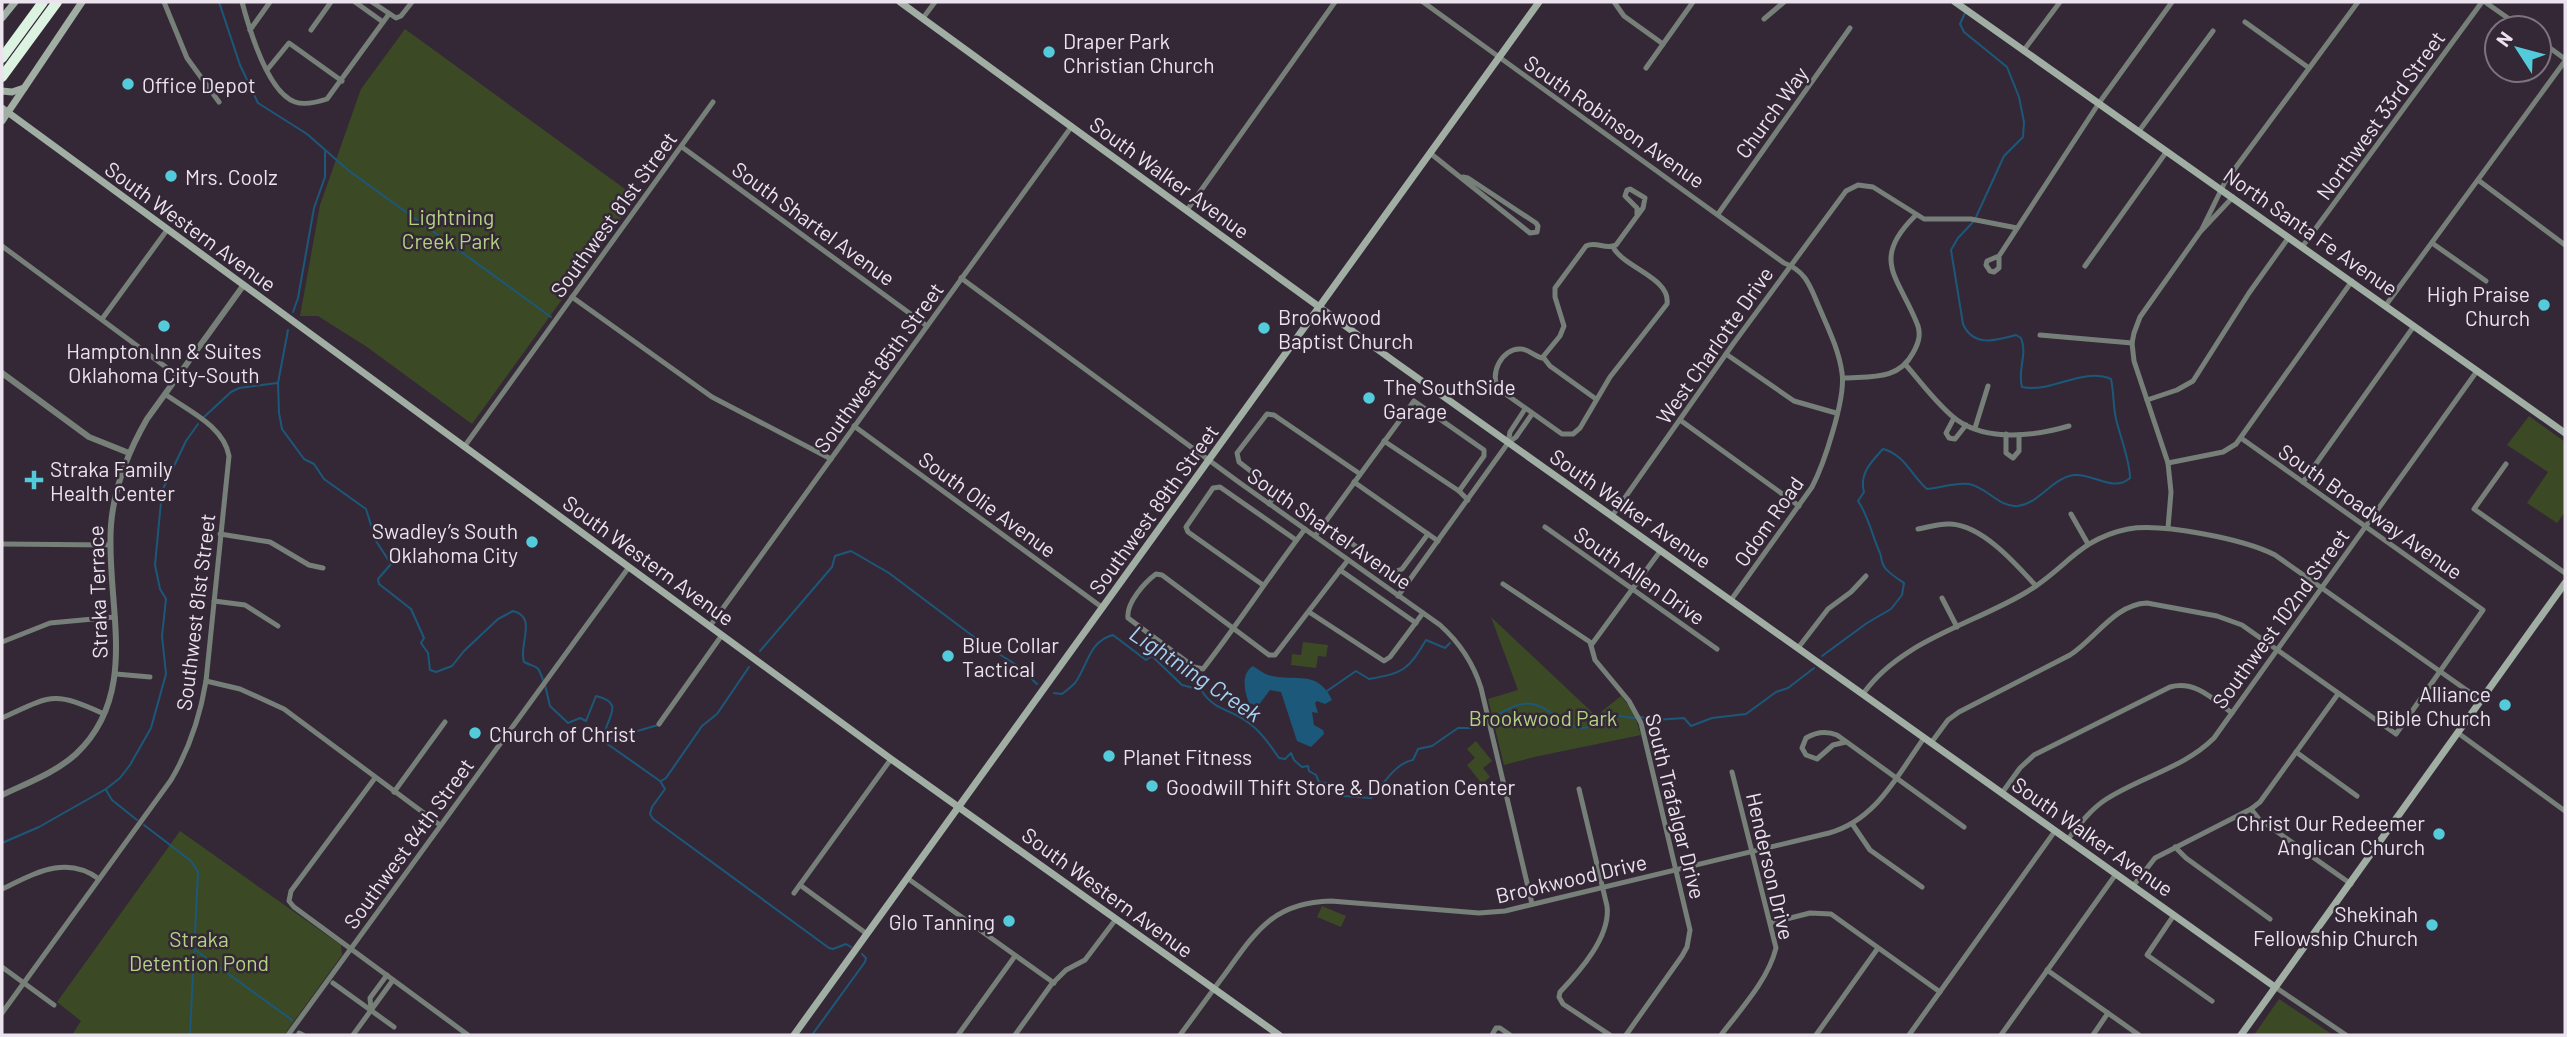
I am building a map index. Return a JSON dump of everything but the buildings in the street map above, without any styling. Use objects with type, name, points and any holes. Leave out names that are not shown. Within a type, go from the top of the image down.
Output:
[{"type":"highway","points":[[2,58],[43,2]]},
{"type":"highway","points":[[2,78],[57,2]]},
{"type":"main road","points":[[2,18],[15,2]]},
{"type":"main road","points":[[2,121],[5,110],[25,87],[82,2]]},
{"type":"main road","name":"South Walker Avenue","points":[[900,2],[1508,443],[2275,987]]},
{"type":"main road","name":"Southwest 89th Street","points":[[794,1035],[1539,2]]},
{"type":"main road","name":"North Santa Fe Avenue","points":[[1955,2],[2565,433]]},
{"type":"main road","points":[[2,91],[12,92],[25,87]]},
{"type":"main road","name":"South Western Avenue","points":[[5,110],[891,758],[1279,1035]]},
{"type":"main road","points":[[2241,1035],[2564,589]]},
{"type":"street","points":[[164,2],[192,68],[219,102]]},
{"type":"street","points":[[242,2],[250,30],[267,70],[278,89],[298,103],[327,99],[389,14]]},
{"type":"street","points":[[250,30],[270,2]]},
{"type":"street","points":[[311,30],[331,2]]},
{"type":"street","points":[[355,2],[383,22]]},
{"type":"street","points":[[372,2],[399,18],[412,2]]},
{"type":"street","points":[[923,19],[935,2]]},
{"type":"street","points":[[1187,210],[1335,2]]},
{"type":"street","name":"South Robinson Avenue","points":[[1423,2],[1790,265]]},
{"type":"street","points":[[1614,2],[1624,16],[1663,44]]},
{"type":"street","points":[[1646,68],[1693,2]]},
{"type":"street","points":[[1764,19],[1784,2]]},
{"type":"street","points":[[2024,50],[2060,2]]},
{"type":"street","points":[[1999,256],[2099,103],[2172,2]]},
{"type":"street","points":[[2200,232],[2222,189],[2358,2]]},
{"type":"street","points":[[2484,2],[2502,14]]},
{"type":"street","name":"Northwest 33rd Street","points":[[2302,247],[2484,2]]},
{"type":"street","points":[[2245,22],[2309,68]]},
{"type":"street","name":"Church Way","points":[[1718,214],[1850,28]]},
{"type":"street","points":[[2139,131],[2213,31]]},
{"type":"street","points":[[267,70],[289,43],[342,80]]},
{"type":"street","points":[[2386,306],[2565,60]]},
{"type":"street","name":"Southwest 81st Street","points":[[464,447],[713,102]]},
{"type":"street","name":"Southwest 85th Street","points":[[710,626],[1072,127]]},
{"type":"street","name":"South Shartel Avenue","points":[[682,147],[927,326]]},
{"type":"street","points":[[2085,266],[2167,151]]},
{"type":"street","points":[[1430,153],[1463,177],[1465,182],[1484,193],[1535,223],[1538,226],[1536,232],[1530,233],[1484,193]]},
{"type":"street","points":[[2478,180],[2565,244]]},
{"type":"street","name":"West Charlotte Drive","points":[[1612,516],[1843,193],[1852,187],[1867,185],[1878,189],[1915,216]]},
{"type":"street","points":[[1613,247],[1637,216],[1644,206],[1645,198],[1630,189],[1625,195],[1637,208],[1637,216]]},
{"type":"street","points":[[2168,528],[2171,492],[2168,463],[2134,362],[2132,343],[2140,317],[2200,232],[2233,197]]},
{"type":"street","points":[[1843,378],[1886,376],[1896,372],[1905,364],[1917,345],[1919,331],[1893,273],[1890,255],[1898,236],[1915,216],[1936,221],[1980,220],[2017,229]]},
{"type":"street","points":[[102,319],[167,230]]},
{"type":"street","points":[[2147,400],[2177,390],[2193,381],[2249,293],[2289,237]]},
{"type":"street","points":[[1543,357],[1560,336],[1564,326],[1555,297],[1557,285],[1586,246],[1595,243],[1613,247],[1618,255],[1661,285],[1668,298],[1663,311],[1625,356],[1580,428],[1573,433],[1559,432],[1500,390],[1494,379],[1497,367],[1514,349],[1524,349],[1543,357],[1550,366],[1596,399]]},
{"type":"street","points":[[2432,243],[2486,281]]},
{"type":"street","points":[[2,246],[178,376]]},
{"type":"street","name":"Odom Road","points":[[1731,600],[1818,476],[1843,378],[1832,338],[1812,291],[1798,268],[1790,265]]},
{"type":"street","name":"South Shartel Avenue","points":[[961,278],[1450,634],[1466,653],[1477,674],[1532,904]]},
{"type":"street","points":[[2168,463],[2232,448],[2352,281]]},
{"type":"street","name":"Straka Terrace","points":[[2,795],[46,775],[69,760],[89,741],[104,714],[112,695],[116,674],[110,545],[116,494],[129,453],[147,419],[243,286]]},
{"type":"street","points":[[572,297],[712,397],[831,459]]},
{"type":"street","points":[[2303,482],[2414,326]]},
{"type":"street","points":[[2040,335],[2132,343]]},
{"type":"street","points":[[1726,354],[1794,401],[1836,413]]},
{"type":"street","points":[[1905,364],[1954,418],[1966,425],[2019,435],[2049,432],[2069,426]]},
{"type":"street","name":"Southwest 102nd Street","points":[[2068,839],[2103,801],[2191,756],[2206,745],[2232,713],[2477,370]]},
{"type":"street","points":[[2,373],[89,437],[129,453]]},
{"type":"street","points":[[1975,428],[1988,386]]},
{"type":"street","name":"Southwest 81st Street","points":[[2,1013],[162,793],[181,762],[196,727],[206,681],[228,462],[226,446],[215,430],[165,394]]},
{"type":"street","points":[[1315,536],[1414,401],[1483,448],[1483,456],[1459,491]]},
{"type":"street","points":[[1508,443],[1510,432],[1525,409]]},
{"type":"street","points":[[1269,504],[1275,490],[1237,459],[1237,453],[1266,414],[1274,415],[1360,474]]},
{"type":"street","points":[[1398,596],[1508,443],[1516,437],[1532,414]]},
{"type":"street","points":[[1954,418],[1946,433],[1949,438],[1953,440],[1958,437],[1966,425]]},
{"type":"street","points":[[1680,420],[1799,506]]},
{"type":"street","name":"South Olie Avenue","points":[[854,426],[1103,608]]},
{"type":"street","points":[[2006,434],[2006,453],[2011,458],[2019,451],[2019,435]]},
{"type":"street","name":"South Broadway Avenue","points":[[2241,438],[2483,610],[2440,671]]},
{"type":"street","points":[[1384,441],[1459,491],[1468,500]]},
{"type":"street","points":[[2506,464],[2474,509],[2565,573]]},
{"type":"street","points":[[1354,482],[1438,541]]},
{"type":"street","points":[[1263,585],[1188,532],[1186,527],[1213,488],[1220,487],[1296,540]]},
{"type":"street","points":[[2071,514],[2088,544]]},
{"type":"street","points":[[1324,523],[1392,573],[1402,569],[1428,534]]},
{"type":"street","points":[[1918,529],[1948,524],[1972,529],[1986,538],[2036,586]]},
{"type":"street","name":"South Allen Drive","points":[[1545,527],[1717,649]]},
{"type":"street","points":[[1863,694],[1883,670],[1923,644],[2036,586],[2088,544],[2127,530],[2168,528],[2265,550],[2322,587],[2482,701]]},
{"type":"street","points":[[1304,529],[1232,627],[1200,669],[1128,618],[1129,607],[1148,581],[1157,574],[1232,627],[1269,655],[1275,655],[1348,560]]},
{"type":"street","points":[[220,534],[270,542],[309,565],[323,568]]},
{"type":"street","points":[[2,544],[110,545]]},
{"type":"street","points":[[1592,644],[1661,550]]},
{"type":"street","name":"Southwest 84th Street","points":[[288,1035],[629,567]]},
{"type":"street","points":[[1340,570],[1416,623]]},
{"type":"street","points":[[1798,648],[1828,609],[1851,592],[1866,576]]},
{"type":"street","name":"South Trafalgar Drive","points":[[1503,584],[1592,644],[1595,660],[1634,707],[1642,723],[1689,923],[1687,947],[1626,1035]]},
{"type":"street","points":[[1942,598],[1957,627]]},
{"type":"street","points":[[214,601],[245,606],[278,626]]},
{"type":"street","name":"Brookwood Drive","points":[[1180,1035],[1259,929],[1276,915],[1300,904],[1331,901],[1479,913],[1505,911],[1853,825],[1871,811],[1927,740],[1953,716],[2070,655],[2085,645],[2119,613],[2137,604],[2166,606],[2232,620],[2396,734],[2440,671]]},
{"type":"street","points":[[1309,612],[1384,661],[1390,657],[1423,613]]},
{"type":"street","points":[[2,642],[50,623],[115,617]]},
{"type":"street","points":[[659,724],[722,635]]},
{"type":"street","points":[[116,674],[150,677]]},
{"type":"street","points":[[206,681],[240,689],[279,706],[440,825]]},
{"type":"street","points":[[2002,793],[2020,768],[2034,755],[2170,687],[2192,686],[2232,713]]},
{"type":"street","points":[[2133,886],[2153,860],[2251,809],[2263,799],[2338,694]]},
{"type":"street","points":[[2,718],[37,702],[53,698],[72,700],[104,714]]},
{"type":"street","points":[[394,792],[445,722]]},
{"type":"street","points":[[1846,742],[1833,745],[1816,759],[1809,757],[1803,750],[1805,740],[1815,734],[1832,733],[1846,742],[1964,827]]},
{"type":"street","points":[[2458,733],[2565,811]]},
{"type":"street","points":[[2296,752],[2357,796]]},
{"type":"street","points":[[794,893],[891,758]]},
{"type":"street","name":"Henderson Drive","points":[[1721,1035],[1760,982],[1773,960],[1776,948],[1732,772]]},
{"type":"street","points":[[374,778],[291,891],[289,901],[468,1035]]},
{"type":"street","points":[[1578,789],[1608,912],[1605,931],[1559,997],[1563,1004],[1610,1035]]},
{"type":"street","points":[[2251,809],[2259,819],[2351,884]]},
{"type":"street","points":[[1853,825],[1875,854],[1922,887]]},
{"type":"street","points":[[1909,1035],[2055,831]]},
{"type":"street","points":[[2175,847],[2186,858],[2270,919]]},
{"type":"street","points":[[2,889],[59,866],[77,868],[99,880]]},
{"type":"street","points":[[2001,1035],[2116,874]]},
{"type":"street","points":[[907,878],[1054,983]]},
{"type":"street","points":[[800,885],[867,934]]},
{"type":"street","points":[[1770,923],[1810,913],[1831,914],[1940,992]]},
{"type":"street","points":[[2174,915],[2147,955],[2212,1001]]},
{"type":"street","points":[[1015,1035],[1054,983],[1066,970],[1085,960],[1116,919]]},
{"type":"street","points":[[1816,1035],[1878,948]]},
{"type":"street","points":[[958,1035],[1015,956]]},
{"type":"street","points":[[2,967],[54,1005]]},
{"type":"street","points":[[2047,970],[2139,1035]]},
{"type":"street","points":[[371,1010],[370,998],[387,975]]},
{"type":"street","points":[[353,1035],[393,980]]},
{"type":"street","points":[[333,983],[394,1027]]},
{"type":"street","name":"South Walker Avenue","points":[[2275,987],[2346,1035]]},
{"type":"street","points":[[2093,1035],[2108,1013]]},
{"type":"street","points":[[1492,1035],[1496,1028],[1510,1035]]},
{"type":"green space","name":"Lightning Creek Park","points":[[405,29],[636,197],[472,424],[367,347],[318,316],[300,316],[320,205],[361,89]]},
{"type":"green space","points":[[2529,416],[2565,442],[2565,512],[2557,523],[2527,503],[2548,472],[2507,445]]},
{"type":"green space","name":"Brookwood Park","points":[[1491,617],[1596,716],[1621,696],[1633,711],[1641,735],[1504,765],[1488,699],[1518,690]]},
{"type":"green space","points":[[1303,642],[1328,645],[1326,657],[1318,656],[1316,668],[1291,665],[1292,654],[1301,655]]},
{"type":"green space","points":[[1476,741],[1492,761],[1483,768],[1490,777],[1482,784],[1467,765],[1475,758],[1467,749]]},
{"type":"green space","name":"Straka Detention Pond","points":[[180,831],[341,945],[342,955],[284,1035],[72,1035],[81,1021],[57,1002]]},
{"type":"green space","points":[[1322,906],[1346,916],[1341,927],[1317,917]]},
{"type":"green space","points":[[2279,999],[2333,1035],[2254,1035]]},
{"type":"water","points":[[1253,666],[1268,675],[1312,680],[1326,690],[1332,700],[1325,704],[1317,701],[1315,703],[1318,713],[1312,712],[1314,725],[1323,730],[1324,734],[1311,747],[1297,741],[1281,692],[1270,690],[1258,706],[1249,703],[1245,678]]},
{"type":"waterway","points":[[219,2],[240,65],[258,103],[307,134],[348,170],[551,317]]},
{"type":"waterway","name":"Lightning Creek","points":[[1965,13],[1960,24],[1964,32],[2007,67],[2019,97],[2024,122],[2023,137],[2004,156],[1976,217]]},
{"type":"waterway","name":"Lightning Creek","points":[[293,312],[298,298],[314,208],[325,177],[325,152]]},
{"type":"waterway","name":"Lightning Creek","points":[[1822,656],[1891,609],[1902,595],[1904,583],[1883,565],[1868,520],[1858,501],[1864,492],[1863,480],[1867,469],[1883,449],[1897,456],[1927,489],[1969,484],[2011,506],[2026,504],[2059,481],[2074,475],[2117,484],[2130,478],[2115,414],[2111,379],[2089,376],[2045,387],[2022,387],[2021,338],[2016,335],[1985,340],[1967,331],[1963,324],[1951,250],[1973,222]]},
{"type":"waterway","name":"Lightning Creek","points":[[288,330],[278,383],[282,429],[304,459],[314,464],[324,479],[366,509],[376,541],[391,564],[378,579],[379,584],[411,609],[424,638],[421,643],[428,653],[430,670],[436,672],[452,666],[498,619],[513,611],[520,614],[526,625],[524,662],[535,666],[543,680]]},
{"type":"waterway","points":[[204,417],[239,388],[277,383]]},
{"type":"waterway","points":[[2,843],[39,827],[106,789],[120,778],[130,765],[151,728],[166,674],[162,636],[166,599],[160,589],[155,565],[162,491],[186,441],[198,424]]},
{"type":"waterway","name":"Lightning Creek","points":[[760,651],[832,567],[835,556],[851,551],[889,573],[986,646],[1018,666],[1037,684]]},
{"type":"waterway","name":"Lightning Creek","points":[[1054,693],[1062,694],[1075,683],[1094,648],[1099,642],[1113,635],[1146,660],[1152,656],[1182,685],[1201,690],[1217,706],[1251,725],[1279,758],[1285,759],[1291,753],[1302,767],[1308,766],[1319,782],[1326,783],[1344,796],[1371,798],[1395,770],[1413,760],[1418,749],[1432,746],[1458,728],[1471,728],[1486,718]]},
{"type":"waterway","points":[[1327,691],[1356,671],[1369,679],[1398,672],[1409,664],[1426,640],[1445,648],[1450,643]]},
{"type":"waterway","name":"Lightning Creek","points":[[661,781],[666,778],[702,726],[717,714],[749,667]]},
{"type":"waterway","name":"Lightning Creek","points":[[1641,717],[1655,720],[1684,718],[1691,726],[1712,718],[1746,714],[1814,668]]},
{"type":"waterway","points":[[545,685],[550,706],[568,723],[580,718],[586,721],[596,696],[611,704],[606,743],[660,781],[665,789],[652,807],[650,814],[653,819],[829,948],[846,944],[851,947]]},
{"type":"waterway","name":"Lightning Creek","points":[[1491,717],[1518,705],[1531,704],[1575,727],[1591,727],[1614,716],[1635,718]]},
{"type":"waterway","points":[[606,740],[658,725]]},
{"type":"waterway","points":[[106,790],[112,800],[137,820]]},
{"type":"waterway","points":[[144,825],[191,861],[198,872],[190,1035]]},
{"type":"waterway","points":[[194,949],[292,1020]]},
{"type":"waterway","points":[[812,1035],[865,962],[866,958],[862,954]]},
{"type":"place","name":"Draper Park Christian Church","points":[[1049,52]]},
{"type":"place","name":"Office Depot","points":[[128,84]]},
{"type":"place","name":"Mrs. Coolz","points":[[171,176]]},
{"type":"place","name":"High Praise Church","points":[[2544,305]]},
{"type":"place","name":"Hampton Inn & Suites Oklahoma City-South","points":[[164,326]]},
{"type":"place","name":"Brookwood Baptist Church","points":[[1264,328]]},
{"type":"place","name":"The SouthSide Garage","points":[[1369,398]]},
{"type":"place","name":"Straka Family Health Center","points":[[34,480]]},
{"type":"place","name":"Swadley’s South Oklahoma City","points":[[532,542]]},
{"type":"place","name":"Blue Collar Tactical","points":[[948,656]]},
{"type":"place","name":"Alliance Bible Church","points":[[2505,705]]},
{"type":"place","name":"Church of Christ","points":[[475,733]]},
{"type":"place","name":"Planet Fitness","points":[[1109,756]]},
{"type":"place","name":"Goodwill Thift Store & Donation Center","points":[[1152,786]]},
{"type":"place","name":"Christ Our Redeemer Anglican Church","points":[[2439,834]]},
{"type":"place","name":"Glo Tanning","points":[[1009,921]]},
{"type":"place","name":"Shekinah Fellowship Church","points":[[2432,925]]}]
